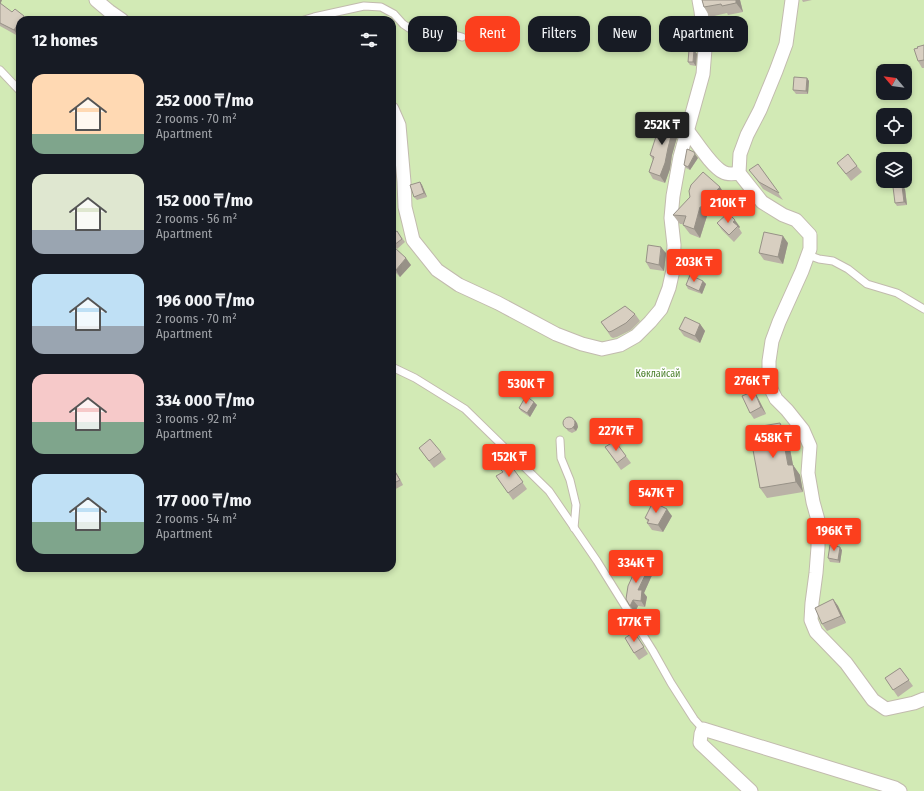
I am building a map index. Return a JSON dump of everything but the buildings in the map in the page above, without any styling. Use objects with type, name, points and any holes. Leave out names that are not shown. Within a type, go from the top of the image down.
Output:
[{"type":"street","points":[[96,0],[116,16]]},
{"type":"street","points":[[396,118],[399,125],[404,182],[404,207],[413,240],[437,270],[459,285],[498,303],[556,334],[582,344],[602,349],[620,346],[636,336],[650,322],[660,309],[669,288],[673,270],[674,245],[671,218],[673,196],[680,157],[703,74],[705,50],[699,0]]},
{"type":"street","points":[[792,0],[786,44],[740,154],[739,173],[762,202],[783,215],[796,220],[810,235],[810,249],[808,255],[772,341],[769,361],[769,385],[776,398],[803,430],[810,446],[808,473],[818,520],[818,547],[811,620],[816,632],[846,663],[873,700],[886,709],[914,703],[924,699]]},
{"type":"street","points":[[687,130],[713,164],[724,172],[732,175],[739,173]]},
{"type":"street","points":[[751,791],[700,743],[703,729],[895,788],[900,791]]},
{"type":"lane","points":[[319,16],[364,6],[381,7],[396,16]]},
{"type":"lane","points":[[396,16],[403,24],[412,30],[421,32],[437,30],[462,37]]},
{"type":"lane","points":[[0,70],[16,87]]},
{"type":"lane","points":[[808,255],[819,260],[833,261],[848,269],[867,284],[897,293],[924,309]]},
{"type":"lane","points":[[396,369],[415,378],[465,409],[549,491],[597,561],[653,651],[671,683],[694,719],[703,729]]},
{"type":"lane","points":[[560,440],[561,458],[570,480],[576,505],[574,528]]},
{"type":"green space","name":"Көклайсай","points":[[0,0],[924,0],[924,791],[0,791]]}]
